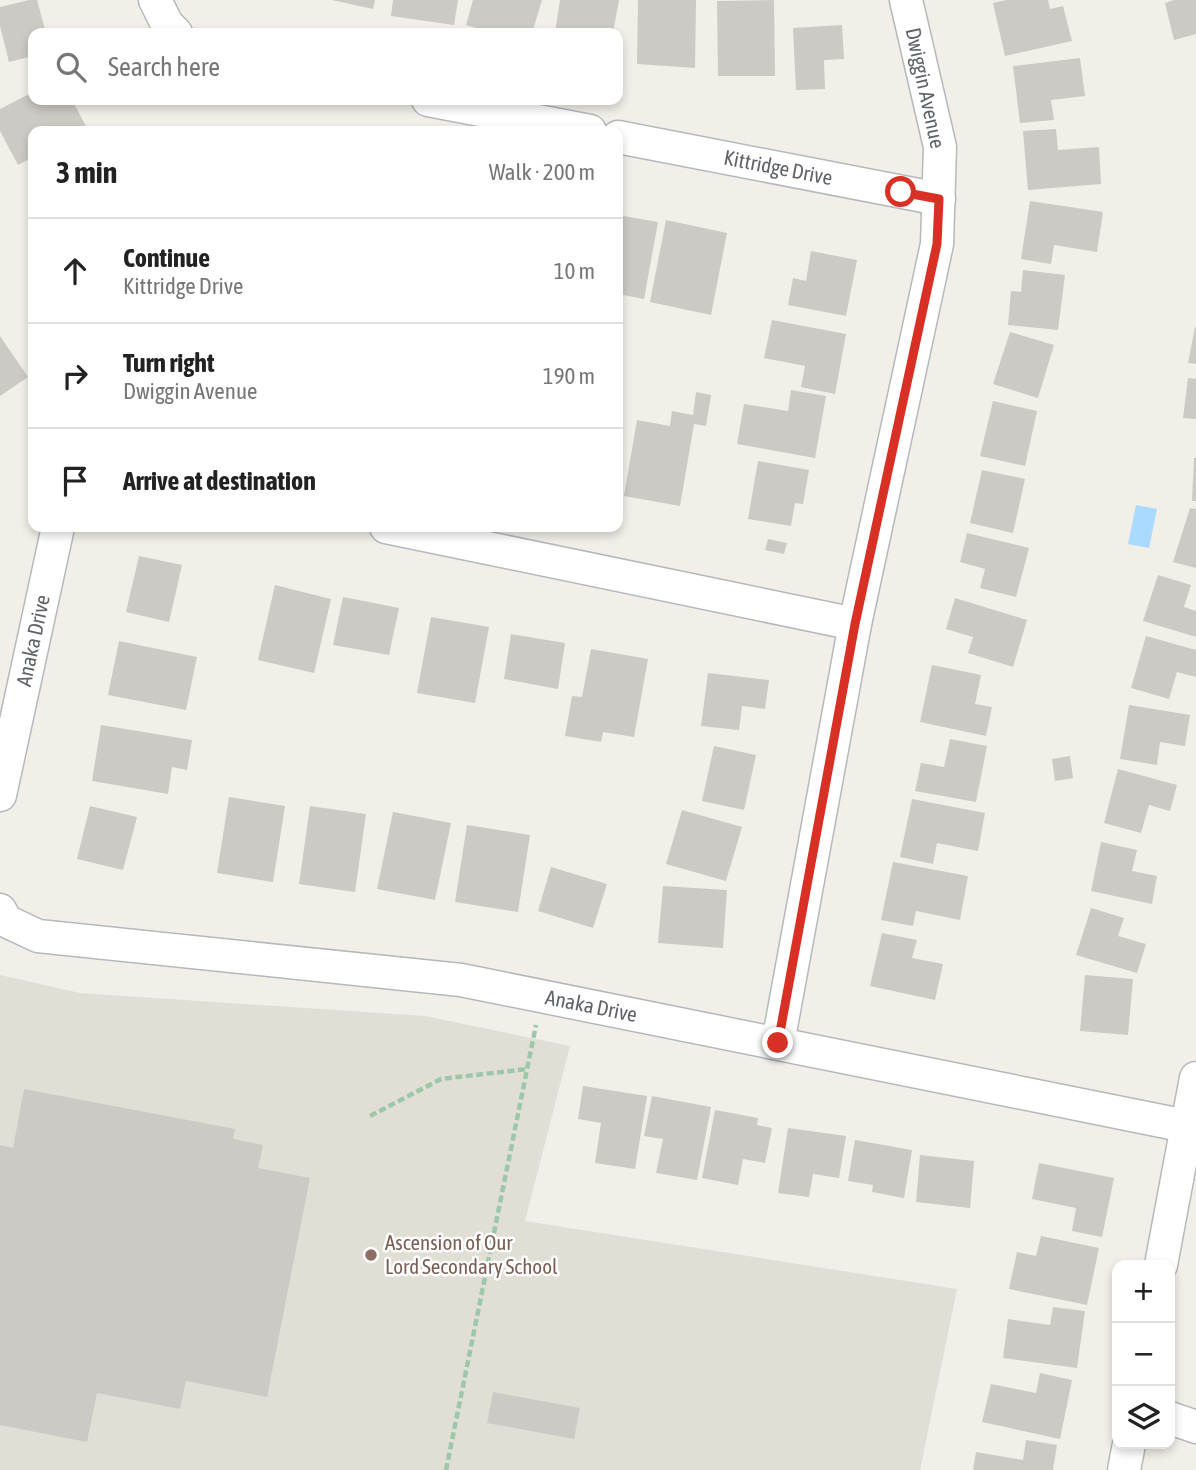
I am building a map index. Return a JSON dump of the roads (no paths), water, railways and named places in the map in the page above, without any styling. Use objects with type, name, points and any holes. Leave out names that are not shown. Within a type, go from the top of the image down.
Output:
[{"type":"street","points":[[156,0],[171,28]]},
{"type":"street","name":"Dwiggin Avenue","points":[[778,1043],[855,624],[937,244],[940,148],[906,0]]},
{"type":"street","points":[[454,105],[564,126]]},
{"type":"street","name":"Kittridge Drive","points":[[623,138],[939,199]]},
{"type":"street","name":"Anaka Drive","points":[[0,795],[57,532]]},
{"type":"street","points":[[410,532],[855,624]]},
{"type":"street","name":"Anaka Drive","points":[[0,910],[6,920],[38,936],[407,972],[542,996],[1186,1126]]},
{"type":"street","points":[[1162,1260],[1196,1077]]},
{"type":"street","points":[[1175,1420],[1196,1427]]},
{"type":"street","points":[[1124,1470],[1128,1449]]},
{"type":"water","points":[[1136,505],[1157,509],[1149,548],[1128,544]]},
{"type":"place","name":"Ascension of Our Lord Secondary School","points":[[371,1255]]}]
